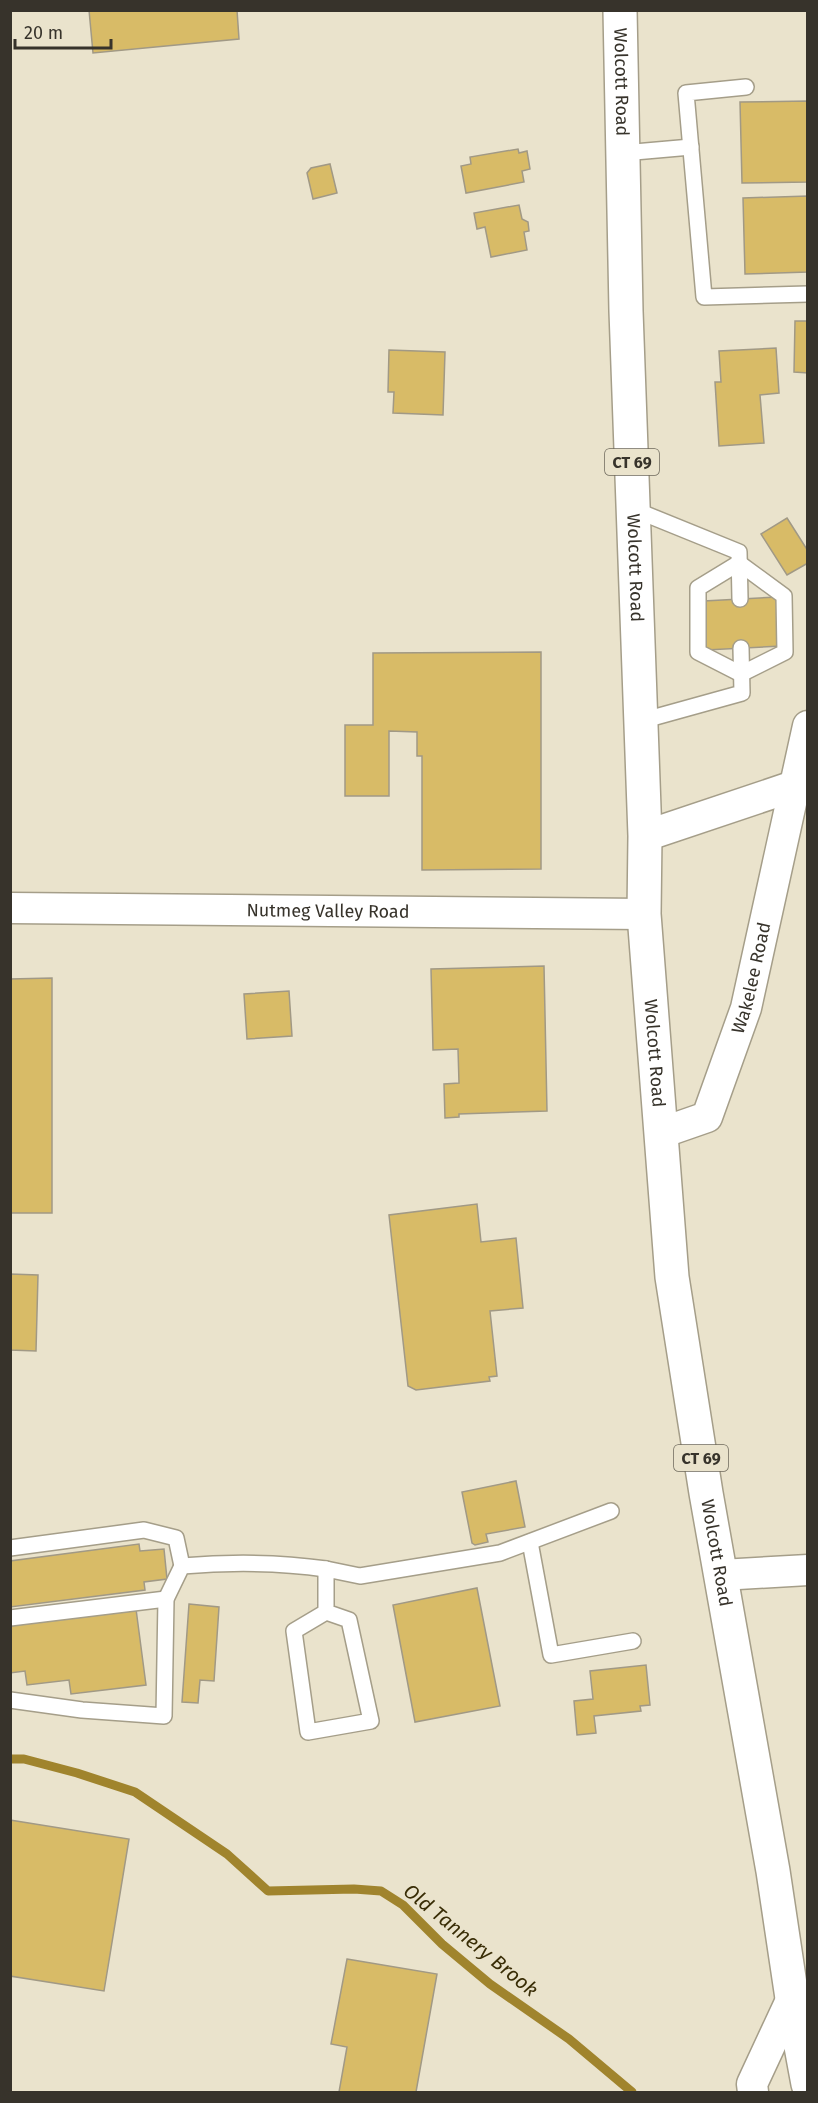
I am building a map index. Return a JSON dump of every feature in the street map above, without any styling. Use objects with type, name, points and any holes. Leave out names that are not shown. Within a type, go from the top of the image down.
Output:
[{"type":"main road","name":"Wolcott Road","points":[[620,10],[633,509],[645,836],[644,914],[672,1277],[807,2084]]},
{"type":"street","name":"Wakelee Road","points":[[661,1133],[707,1117],[746,1008],[807,726]]},
{"type":"street","points":[[645,836],[794,786]]},
{"type":"street","name":"Nutmeg Valley Road","points":[[10,908],[644,914]]},
{"type":"street","points":[[721,1575],[807,1570]]},
{"type":"street","points":[[753,2092],[752,2084],[792,1998]]},
{"type":"lane","points":[[746,87],[686,93],[704,297],[807,294]]},
{"type":"lane","points":[[623,153],[691,147]]},
{"type":"lane","points":[[633,509],[739,552],[740,599]]},
{"type":"lane","points":[[739,563],[698,588],[698,652],[741,674]]},
{"type":"lane","points":[[739,563],[784,596],[785,652],[741,674]]},
{"type":"lane","points":[[641,721],[742,693],[741,648]]},
{"type":"lane","points":[[182,1566],[230,1562],[272,1563],[326,1569],[360,1576],[500,1554],[611,1511]]},
{"type":"lane","points":[[10,1548],[144,1530],[176,1538],[182,1566],[166,1599],[164,1716],[82,1710],[10,1700]]},
{"type":"lane","points":[[530,1542],[551,1655],[633,1641]]},
{"type":"lane","points":[[326,1569],[326,1612]]},
{"type":"lane","points":[[10,1618],[166,1599]]},
{"type":"lane","points":[[326,1612],[349,1620],[372,1721],[308,1732],[294,1631],[326,1612]]},
{"type":"building","points":[[89,10],[237,10],[239,39],[93,53]]},
{"type":"building","points":[[808,101],[808,182],[742,183],[740,102]]},
{"type":"building","points":[[518,149],[519,153],[527,151],[530,169],[522,171],[524,182],[466,193],[461,166],[471,164],[470,157]]},
{"type":"building","points":[[330,164],[337,193],[313,199],[307,173],[311,168]]},
{"type":"building","points":[[808,196],[808,272],[745,274],[743,198]]},
{"type":"building","points":[[519,205],[522,219],[528,222],[529,231],[524,232],[527,250],[491,257],[485,227],[477,229],[474,213]]},
{"type":"building","points":[[795,321],[808,321],[808,373],[794,372]]},
{"type":"building","points":[[776,348],[779,393],[760,395],[764,443],[719,446],[715,382],[721,382],[719,351]]},
{"type":"building","points":[[389,350],[445,352],[443,415],[393,413],[394,392],[388,392]]},
{"type":"building","points":[[787,518],[808,551],[808,563],[787,575],[761,534]]},
{"type":"building","points":[[778,597],[781,646],[706,650],[704,601]]},
{"type":"building","points":[[541,652],[541,869],[422,870],[422,756],[417,756],[417,732],[389,731],[389,796],[345,796],[345,725],[373,725],[373,653]]},
{"type":"building","points":[[544,966],[547,1111],[459,1114],[459,1117],[445,1118],[444,1084],[459,1083],[458,1049],[433,1050],[431,969]]},
{"type":"building","points":[[52,978],[52,1213],[10,1213],[10,979]]},
{"type":"building","points":[[289,991],[292,1036],[247,1039],[244,994]]},
{"type":"building","points":[[477,1204],[481,1242],[516,1238],[523,1308],[490,1311],[497,1376],[489,1377],[490,1381],[416,1390],[408,1386],[389,1215]]},
{"type":"building","points":[[10,1274],[38,1275],[36,1351],[10,1350]]},
{"type":"building","points":[[516,1481],[525,1527],[486,1534],[488,1542],[475,1545],[472,1543],[462,1492]]},
{"type":"building","points":[[139,1544],[140,1551],[164,1549],[167,1579],[144,1582],[145,1590],[10,1607],[10,1561]]},
{"type":"building","points":[[477,1588],[500,1706],[415,1722],[393,1605]]},
{"type":"building","points":[[189,1604],[219,1607],[214,1681],[200,1680],[198,1703],[182,1702]]},
{"type":"building","points":[[136,1609],[146,1685],[71,1694],[69,1680],[27,1685],[25,1671],[10,1673],[10,1626]]},
{"type":"building","points":[[646,1665],[650,1705],[640,1706],[641,1711],[594,1716],[596,1733],[577,1735],[574,1701],[593,1699],[590,1671]]},
{"type":"building","points":[[10,1820],[129,1839],[104,1991],[10,1976]]},
{"type":"building","points":[[347,1959],[437,1974],[416,2092],[339,2092],[347,2047],[331,2044]]},
{"type":"waterway","name":"Old Tannery Brook","points":[[10,1759],[24,1759],[135,1792],[227,1854],[268,1891],[354,1889],[381,1891],[403,1905],[442,1944],[490,1984],[569,2039],[632,2092]]}]
